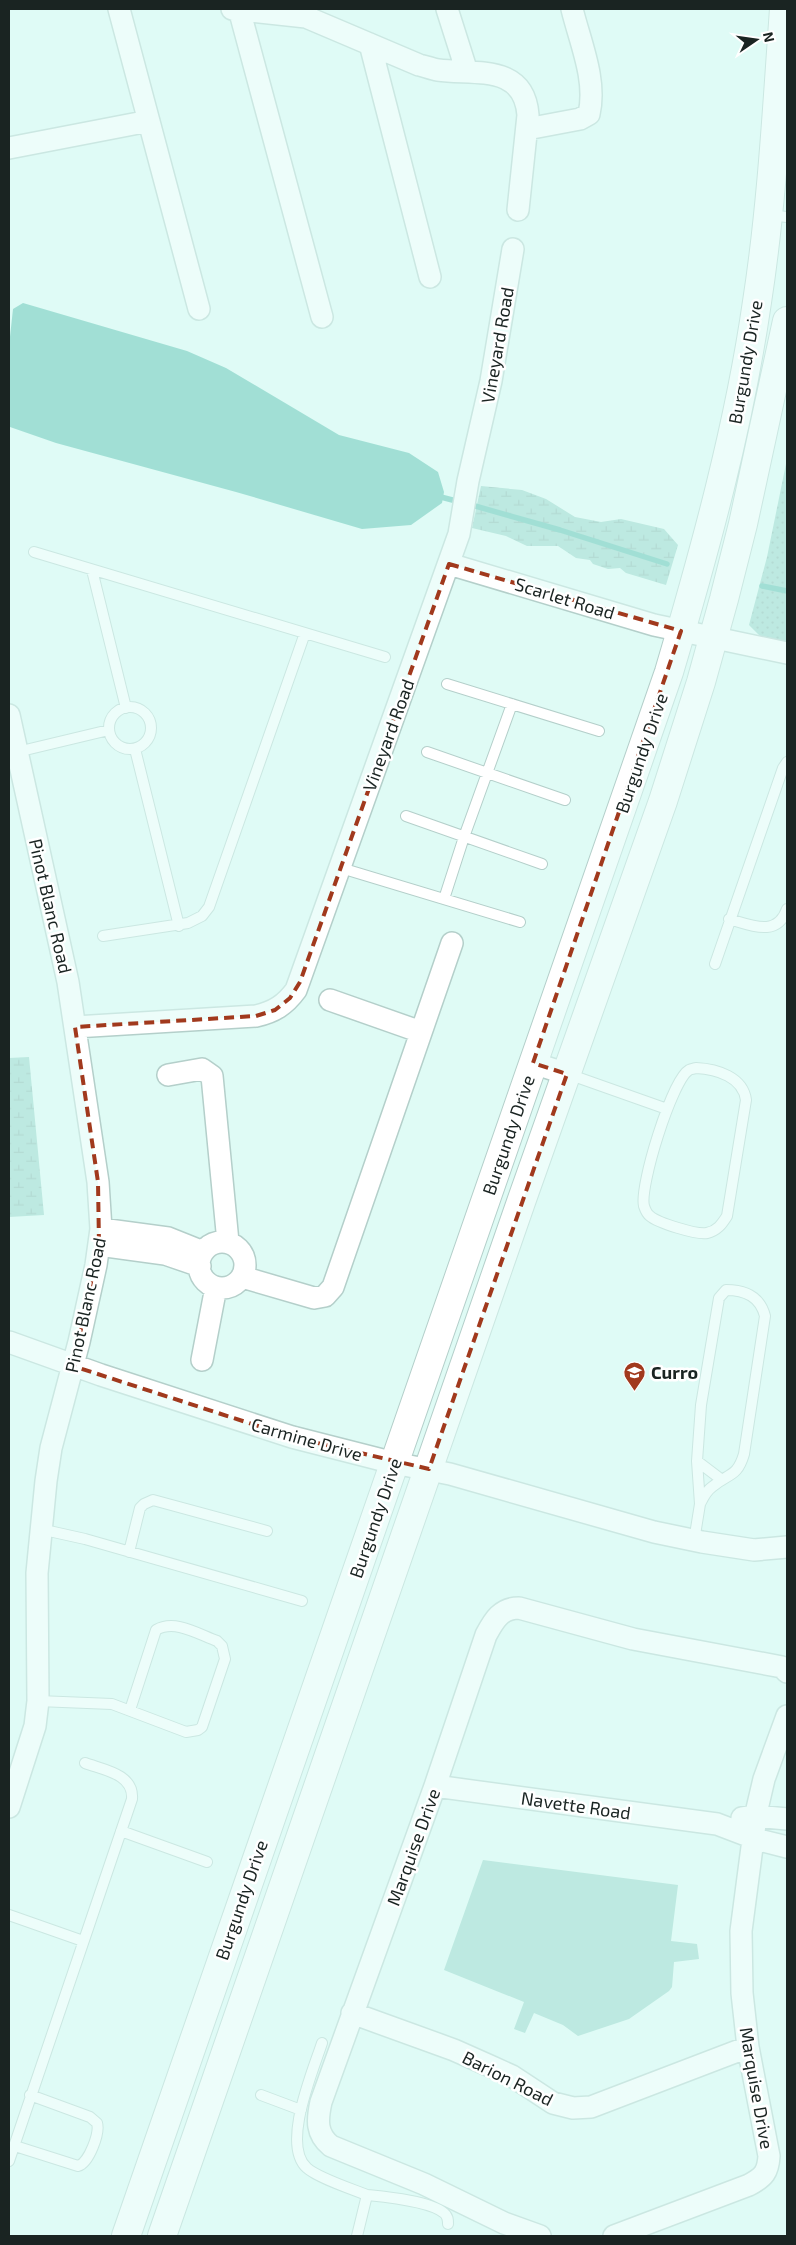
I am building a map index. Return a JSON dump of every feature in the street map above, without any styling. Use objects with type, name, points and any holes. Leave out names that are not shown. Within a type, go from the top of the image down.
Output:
[{"type":"main road","name":"Burgundy Drive","points":[[126,2236],[663,691],[681,631],[708,536],[734,426],[757,302],[777,216],[771,183],[784,9]]},
{"type":"main road","name":"Burgundy Drive","points":[[162,2236],[428,1469],[663,801],[713,638],[743,524],[787,321]]},
{"type":"street","points":[[119,9],[199,309]]},
{"type":"street","points":[[232,9],[266,10],[306,17],[419,65],[436,70],[493,73],[503,76],[522,93],[527,107],[527,129],[518,210]]},
{"type":"street","points":[[239,9],[322,317]]},
{"type":"street","points":[[447,9],[467,72]]},
{"type":"street","points":[[527,129],[580,119],[589,114],[592,99],[590,83],[572,9]]},
{"type":"street","points":[[370,44],[430,277]]},
{"type":"street","points":[[9,148],[149,121]]},
{"type":"street","name":"Vineyard Road","points":[[75,1027],[256,1016],[275,1010],[284,1004],[296,990],[341,868],[460,529],[468,481],[492,381],[513,250]]},
{"type":"street","name":"Scarlet Road","points":[[449,564],[654,625],[787,653]]},
{"type":"street","name":"Pinot Blanc Road","points":[[9,715],[68,982],[98,1182],[100,1237],[73,1366],[51,1448],[36,1573],[38,1701],[35,1726],[9,1807]]},
{"type":"street","points":[[242,1277],[314,1298],[325,1296],[333,1287],[452,943]]},
{"type":"street","points":[[330,1000],[421,1032]]},
{"type":"street","points":[[534,1062],[567,1074]]},
{"type":"street","points":[[168,1075],[202,1069],[212,1076],[228,1242]]},
{"type":"street","points":[[100,1237],[165,1254],[201,1259]]},
{"type":"street","points":[[228,1242],[235,1245],[244,1256],[242,1277],[231,1286],[216,1287],[205,1279],[201,1259],[214,1243],[228,1242]]},
{"type":"street","points":[[202,1360],[216,1287]]},
{"type":"street","name":"Carmine Drive","points":[[9,1342],[73,1366],[292,1437],[394,1463],[428,1469],[654,1532],[694,1541],[754,1550],[787,1547]]},
{"type":"street","name":"Marquise Drive","points":[[540,2236],[504,2222],[424,2184],[345,2152],[325,2141],[320,2135],[318,2127],[318,2112],[435,1786],[486,1635],[494,1618],[512,1608],[527,1610],[633,1639],[786,1668]]},
{"type":"street","name":"Marquise Drive","points":[[614,2236],[749,2185],[768,2169],[769,2156],[748,2047],[742,1993],[741,1931],[756,1816],[764,1779],[787,1716]]},
{"type":"street","name":"Navette Road","points":[[435,1786],[717,1824],[752,1838]]},
{"type":"street","points":[[756,1816],[787,1818]]},
{"type":"street","name":"Navette Road","points":[[717,1824],[756,1816]]},
{"type":"street","points":[[752,1838],[787,1847]]},
{"type":"street","name":"Barion Road","points":[[352,2013],[454,2050],[512,2076],[553,2103],[573,2108],[591,2107],[748,2047]]},
{"type":"lane","points":[[34,552],[385,657]]},
{"type":"lane","points":[[92,570],[126,708]]},
{"type":"lane","points":[[103,936],[179,926],[196,920],[209,907],[305,634]]},
{"type":"lane","points":[[447,684],[599,731]]},
{"type":"lane","points":[[444,899],[464,836],[512,704]]},
{"type":"lane","points":[[126,708],[138,709],[143,712],[151,727],[149,738],[145,743],[129,749],[118,745],[111,736],[110,730],[112,718],[126,708]]},
{"type":"lane","points":[[17,752],[110,730]]},
{"type":"lane","points":[[135,748],[179,926]]},
{"type":"lane","points":[[427,752],[565,800]]},
{"type":"lane","points":[[716,964],[729,919],[783,768],[787,762]]},
{"type":"lane","points":[[406,816],[542,864]]},
{"type":"lane","points":[[341,868],[520,922]]},
{"type":"lane","points":[[729,919],[760,928],[772,926],[782,921],[787,909]]},
{"type":"lane","points":[[696,1068],[734,1078],[745,1092],[745,1114],[727,1216],[722,1225],[708,1233],[697,1234],[682,1230],[650,1216],[644,1208],[642,1197],[645,1180],[667,1109],[682,1078],[688,1070],[696,1068]]},
{"type":"lane","points":[[567,1074],[667,1109]]},
{"type":"lane","points":[[694,1541],[700,1504],[697,1461],[701,1405],[720,1298],[726,1290],[746,1292],[762,1305],[765,1316],[744,1454],[737,1471],[732,1476],[712,1487],[700,1504]]},
{"type":"lane","points":[[697,1461],[722,1480]]},
{"type":"lane","points":[[129,1552],[140,1508],[148,1501],[157,1501],[267,1531]]},
{"type":"lane","points":[[40,1529],[85,1539],[302,1601]]},
{"type":"lane","points":[[38,1701],[98,1702],[130,1710],[186,1732],[198,1730],[202,1727],[225,1659],[222,1646],[217,1641],[174,1625],[162,1626],[156,1630],[130,1710]]},
{"type":"lane","points":[[9,2161],[132,1799],[131,1788],[124,1778],[85,1763]]},
{"type":"lane","points":[[121,1831],[207,1862]]},
{"type":"lane","points":[[9,1915],[83,1941]]},
{"type":"lane","points":[[322,2043],[301,2110],[297,2136],[297,2151],[304,2166],[309,2170],[367,2195],[405,2200],[440,2211],[448,2217],[448,2224]]},
{"type":"lane","points":[[260,2095],[301,2110]]},
{"type":"lane","points":[[15,2146],[78,2166],[86,2163],[97,2132],[97,2123],[90,2117],[30,2096]]},
{"type":"lane","points":[[357,2236],[367,2195]]},
{"type":"highlighted area","points":[[449,564],[681,631],[533,1063],[567,1074],[429,1469],[292,1437],[73,1366],[99,1245],[98,1182],[75,1027],[256,1016],[275,1010],[290,998],[300,982]]},
{"type":"green space","points":[[787,459],[787,643],[761,637],[749,625],[767,557]]},
{"type":"green space","points":[[481,486],[522,490],[546,499],[575,517],[601,522],[621,519],[664,529],[678,545],[666,585],[626,573],[620,568],[608,569],[593,564],[590,560],[576,558],[558,546],[527,546],[506,536],[472,528]]},
{"type":"green space","points":[[29,1057],[44,1215],[9,1217],[9,1058]]},
{"type":"green space","points":[[483,1860],[678,1885],[671,1941],[697,1944],[699,1959],[674,1962],[672,1987],[669,1991],[629,2019],[578,2036],[563,2025],[534,2013],[525,2033],[514,2029],[524,2002],[444,1970]]},
{"type":"shaded area","points":[[23,303],[187,351],[226,368],[339,435],[409,453],[438,472],[444,492],[442,503],[411,525],[362,529],[236,492],[56,443],[10,427],[9,346],[13,309]]},
{"type":"waterway","points":[[437,496],[460,502]]},
{"type":"waterway","points":[[468,504],[560,530],[667,564]]},
{"type":"waterway","points":[[762,586],[787,591]]},
{"type":"place","name":"Curro","points":[[635,1391]]}]
